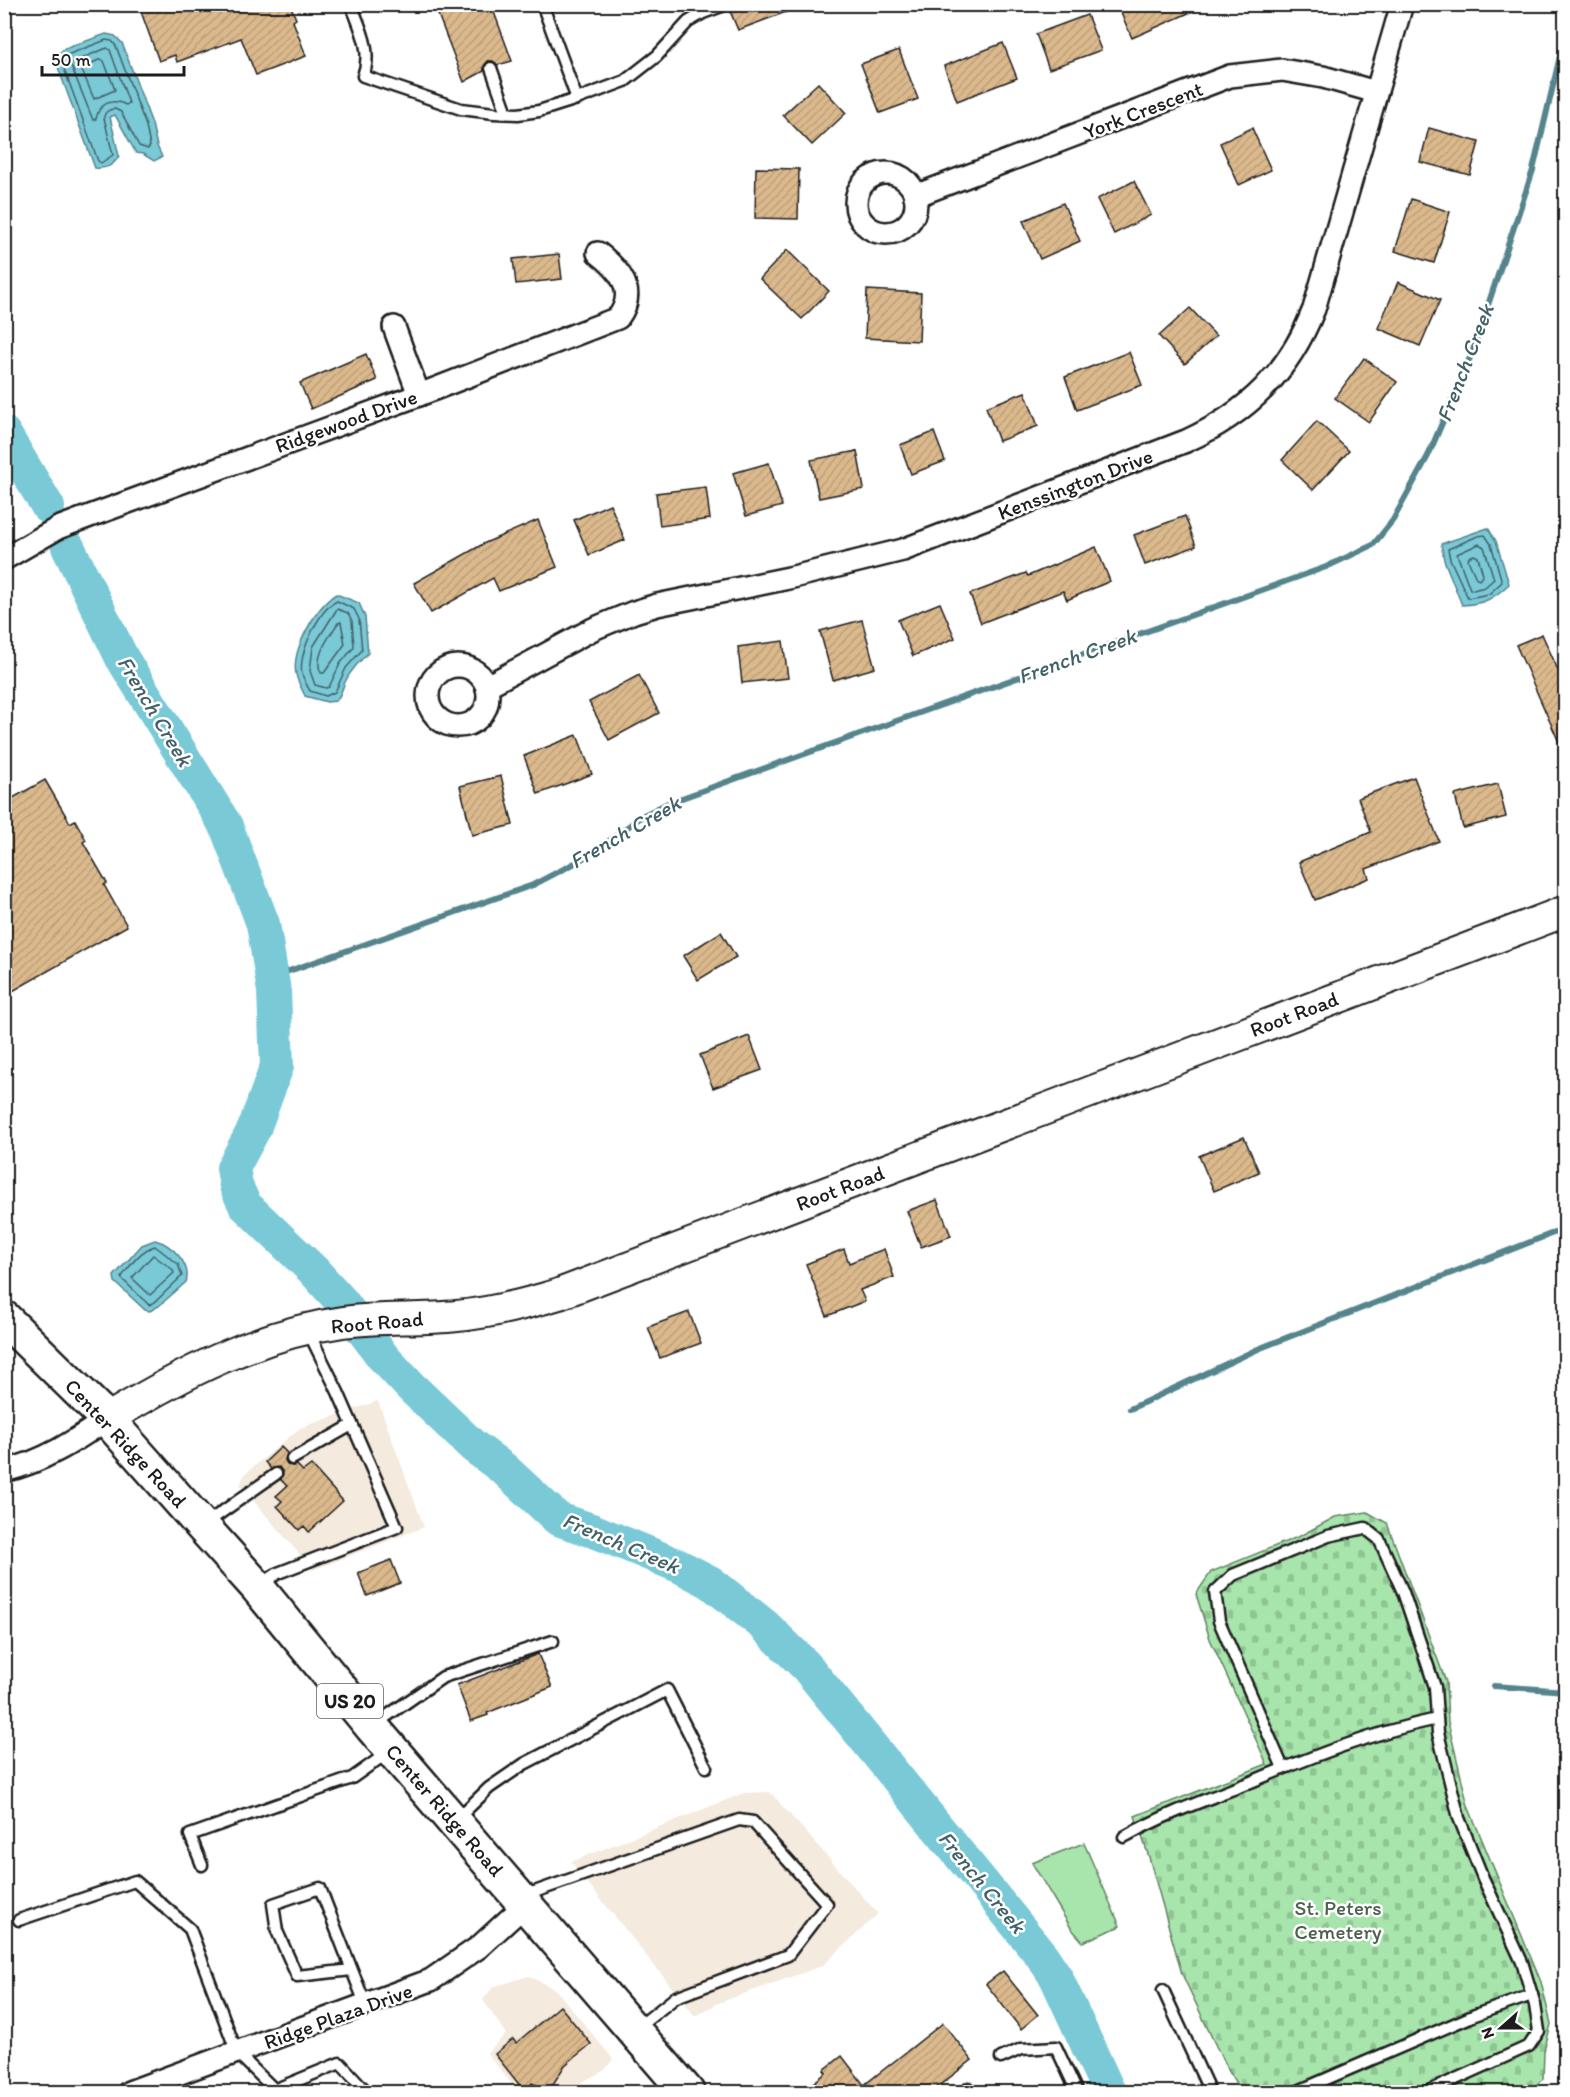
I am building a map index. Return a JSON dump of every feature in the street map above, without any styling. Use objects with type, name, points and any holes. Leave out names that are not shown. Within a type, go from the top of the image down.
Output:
[{"type":"main road","name":"Center Ridge Road","points":[[4,1318],[107,1419],[257,1587],[382,1738],[687,2092]]},
{"type":"street","name":"Kenssington Drive","points":[[487,686],[614,619],[657,605],[789,578],[926,543],[1186,441],[1236,414],[1264,389],[1288,359],[1307,326],[1402,4]]},
{"type":"street","name":"York Crescent","points":[[915,196],[1230,76],[1282,70],[1323,77],[1376,93]]},
{"type":"street","name":"Ridgewood Drive","points":[[5,556],[58,528],[419,395],[618,318],[625,308],[624,280],[618,270],[598,253]]},
{"type":"street","points":[[394,327],[419,395]]},
{"type":"street","name":"Root Road","points":[[107,1419],[211,1362],[308,1329],[378,1318],[430,1318],[487,1312],[560,1294],[1566,911]]},
{"type":"street","points":[[4,1471],[19,1468],[63,1448],[107,1419]]},
{"type":"street","name":"Ridge Plaza Drive","points":[[129,2092],[410,1990],[440,1974],[479,1947],[523,1900]]},
{"type":"lane","points":[[351,4],[366,45],[367,67],[363,76],[461,109],[507,113],[539,111],[618,84],[631,77],[662,52],[688,22],[703,13],[727,4]]},
{"type":"lane","points":[[542,4],[577,99]]},
{"type":"lane","points":[[491,68],[507,113]]},
{"type":"lane","points":[[257,1587],[278,1573],[397,1527],[308,1329]]},
{"type":"lane","points":[[292,1459],[352,1425]]},
{"type":"lane","points":[[202,1526],[276,1474]]},
{"type":"lane","points":[[1283,1768],[1219,1621],[1215,1592],[1233,1575],[1328,1536],[1365,1528],[1378,1539],[1403,1592],[1435,1687],[1438,1733],[1459,1818],[1522,1962],[1532,1995],[1539,2031],[1529,2046],[1428,2092]]},
{"type":"lane","points":[[202,1865],[190,1834],[352,1778],[382,1738],[443,1677],[553,1641]]},
{"type":"lane","points":[[455,1821],[489,1788],[524,1764],[667,1690],[706,1767]]},
{"type":"lane","points":[[1124,1837],[1154,1821],[1283,1768],[1395,1728],[1437,1719]]},
{"type":"lane","points":[[523,1900],[739,1820],[746,1820],[753,1822],[827,1904],[788,1955],[676,1997],[634,2030]]},
{"type":"lane","points":[[19,1920],[135,1881],[190,1929],[237,2053],[275,2091],[340,2063],[367,2092]]},
{"type":"lane","points":[[352,1970],[297,1976],[277,1931],[273,1904],[320,1888],[352,1970],[366,2006]]},
{"type":"lane","points":[[1163,1990],[1210,2092]]},
{"type":"lane","points":[[1296,2092],[1475,2015],[1532,1995]]},
{"type":"lane","points":[[1001,2058],[1021,2049],[1056,2047],[1077,2092]]},
{"type":"shaded area","points":[[378,1401],[424,1527],[313,1570],[240,1485],[245,1474],[300,1428]]},
{"type":"shaded area","points":[[770,1792],[878,1914],[822,1966],[718,2003],[695,2016],[571,1862],[744,1793]]},
{"type":"shaded area","points":[[529,1976],[556,1990],[613,2059],[605,2070],[562,2092],[518,2092],[487,2053],[506,2034],[483,2000],[493,1987]]},
{"type":"green space","name":"St. Peters Cemetery","points":[[1367,1512],[1387,1523],[1446,1682],[1448,1722],[1468,1806],[1541,1982],[1551,2024],[1544,2051],[1543,2079],[1527,2092],[1241,2092],[1224,2063],[1182,1974],[1135,1816],[1267,1764],[1210,1639],[1196,1594],[1211,1572],[1300,1536],[1335,1517]]},
{"type":"green space","points":[[1084,1843],[1120,1926],[1083,1942],[1071,1928],[1032,1863]]},
{"type":"water","points":[[106,34],[115,36],[122,43],[162,157],[154,161],[143,154],[136,153],[115,115],[110,117],[119,156],[109,166],[95,168],[56,62],[58,54],[64,49]]},
{"type":"water","points":[[1488,528],[1496,541],[1509,584],[1488,600],[1462,605],[1444,560],[1441,544]]},
{"type":"water","points":[[336,594],[359,603],[365,617],[368,653],[349,674],[336,701],[327,702],[305,696],[297,677],[295,664],[301,642],[313,619],[328,600]]},
{"type":"water","points":[[155,1240],[179,1256],[187,1275],[186,1282],[150,1311],[145,1310],[115,1282],[114,1276],[142,1245]]},
{"type":"building","points":[[152,4],[290,4],[296,19],[293,21],[306,56],[256,75],[241,38],[177,62],[175,55],[159,61],[140,9]]},
{"type":"building","points":[[434,4],[491,4],[512,61],[498,65],[493,61],[488,61],[484,66],[484,71],[464,82]]},
{"type":"building","points":[[734,4],[802,4],[802,6],[738,30],[730,11]]},
{"type":"building","points":[[1117,4],[1209,4],[1132,38]]},
{"type":"building","points":[[1087,15],[1101,50],[1049,69],[1036,34]]},
{"type":"building","points":[[1003,43],[1017,78],[957,101],[944,66]]},
{"type":"building","points":[[899,50],[918,99],[880,113],[861,64]]},
{"type":"building","points":[[818,83],[846,113],[812,145],[783,115]]},
{"type":"building","points":[[1252,128],[1271,170],[1239,185],[1220,143]]},
{"type":"building","points":[[1429,128],[1479,142],[1470,175],[1420,162]]},
{"type":"building","points":[[756,168],[799,169],[798,219],[755,218]]},
{"type":"building","points":[[1134,181],[1151,215],[1114,234],[1097,199]]},
{"type":"building","points":[[1411,199],[1450,212],[1434,263],[1395,251]]},
{"type":"building","points":[[1063,203],[1080,241],[1040,259],[1023,221]]},
{"type":"building","points":[[787,250],[829,291],[802,319],[760,279]]},
{"type":"building","points":[[559,254],[562,279],[516,284],[513,259]]},
{"type":"building","points":[[1398,282],[1440,300],[1420,346],[1378,328]]},
{"type":"building","points":[[867,290],[921,293],[919,341],[865,338]]},
{"type":"building","points":[[1190,308],[1216,336],[1185,364],[1159,336]]},
{"type":"building","points":[[1129,352],[1142,385],[1077,410],[1065,377]]},
{"type":"building","points":[[366,354],[377,380],[311,409],[300,383]]},
{"type":"building","points":[[1364,358],[1397,382],[1369,422],[1335,398]]},
{"type":"building","points":[[1025,392],[1038,426],[999,441],[986,407]]},
{"type":"building","points":[[1317,421],[1349,451],[1313,490],[1282,460]]},
{"type":"building","points":[[934,432],[945,461],[911,474],[900,445]]},
{"type":"building","points":[[857,451],[864,489],[819,498],[811,460]]},
{"type":"building","points":[[769,463],[782,506],[746,516],[733,473]]},
{"type":"building","points":[[706,487],[710,519],[660,526],[656,493]]},
{"type":"building","points":[[610,504],[625,540],[589,555],[574,520]]},
{"type":"building","points":[[1185,516],[1196,546],[1145,565],[1134,535]]},
{"type":"building","points":[[538,520],[557,567],[499,591],[493,578],[431,613],[414,583],[485,543]]},
{"type":"building","points":[[1096,547],[1110,581],[1067,600],[1063,591],[981,623],[970,594],[1026,573],[1028,576]]},
{"type":"building","points":[[940,603],[955,638],[913,656],[898,620]]},
{"type":"building","points":[[862,620],[875,668],[833,680],[820,631]]},
{"type":"building","points":[[1542,634],[1566,688],[1566,758],[1516,645]]},
{"type":"building","points":[[783,641],[788,678],[742,683],[738,647]]},
{"type":"building","points":[[639,675],[659,713],[609,740],[589,702]]},
{"type":"building","points":[[577,735],[592,774],[538,794],[524,756]]},
{"type":"building","points":[[501,776],[513,825],[472,835],[460,786]]},
{"type":"building","points":[[1414,777],[1439,841],[1366,869],[1369,878],[1315,900],[1299,862],[1371,832],[1358,798]]},
{"type":"building","points":[[45,780],[70,823],[75,820],[86,840],[83,842],[107,883],[104,885],[127,926],[4,996],[4,803]]},
{"type":"building","points":[[1498,784],[1506,817],[1463,828],[1455,795]]},
{"type":"building","points":[[721,932],[736,957],[698,980],[683,956]]},
{"type":"building","points":[[749,1036],[762,1070],[713,1088],[700,1055]]},
{"type":"building","points":[[1244,1137],[1259,1172],[1214,1191],[1199,1156]]},
{"type":"building","points":[[937,1200],[951,1236],[921,1247],[907,1211]]},
{"type":"building","points":[[844,1249],[849,1263],[884,1249],[894,1277],[860,1290],[865,1301],[827,1316],[806,1264]]},
{"type":"building","points":[[689,1312],[701,1343],[660,1358],[648,1327]]},
{"type":"building","points":[[281,1447],[287,1453],[285,1460],[288,1465],[297,1465],[303,1471],[311,1465],[343,1501],[309,1532],[304,1526],[299,1530],[277,1506],[282,1501],[276,1496],[287,1486],[281,1480],[283,1473],[279,1467],[271,1469],[265,1462]]},
{"type":"building","points":[[391,1560],[400,1583],[367,1596],[358,1573]]},
{"type":"building","points":[[538,1654],[552,1687],[471,1721],[457,1685]]},
{"type":"building","points":[[1003,1971],[1038,2015],[1021,2029],[986,1984]]},
{"type":"building","points":[[560,2006],[591,2044],[565,2065],[548,2092],[532,2083],[525,2092],[495,2054],[513,2039],[516,2043]]},
{"type":"building","points":[[943,2023],[972,2060],[931,2092],[801,2092],[826,2073],[824,2070],[842,2056],[864,2085]]},
{"type":"waterway","name":"French Creek","points":[[272,977],[533,885],[577,862],[642,816],[668,803],[1326,567],[1373,545],[1393,520],[1428,456],[1472,353],[1533,170],[1566,31]]},
{"type":"waterway","name":"French Creek","points":[[4,433],[48,507]]},
{"type":"waterway","name":"French Creek","points":[[68,547],[122,658],[226,826],[263,924],[274,991],[277,1066],[254,1129],[233,1168],[236,1186],[245,1205],[313,1270],[342,1302],[383,1357],[411,1387],[473,1446],[504,1469],[558,1519],[594,1531],[679,1566],[710,1582],[764,1625],[806,1666],[1042,1956],[1056,1977],[1109,2092]]},
{"type":"waterway","points":[[1130,1409],[1258,1349],[1566,1228]]},
{"type":"waterway","points":[[1494,1686],[1566,1691]]}]
